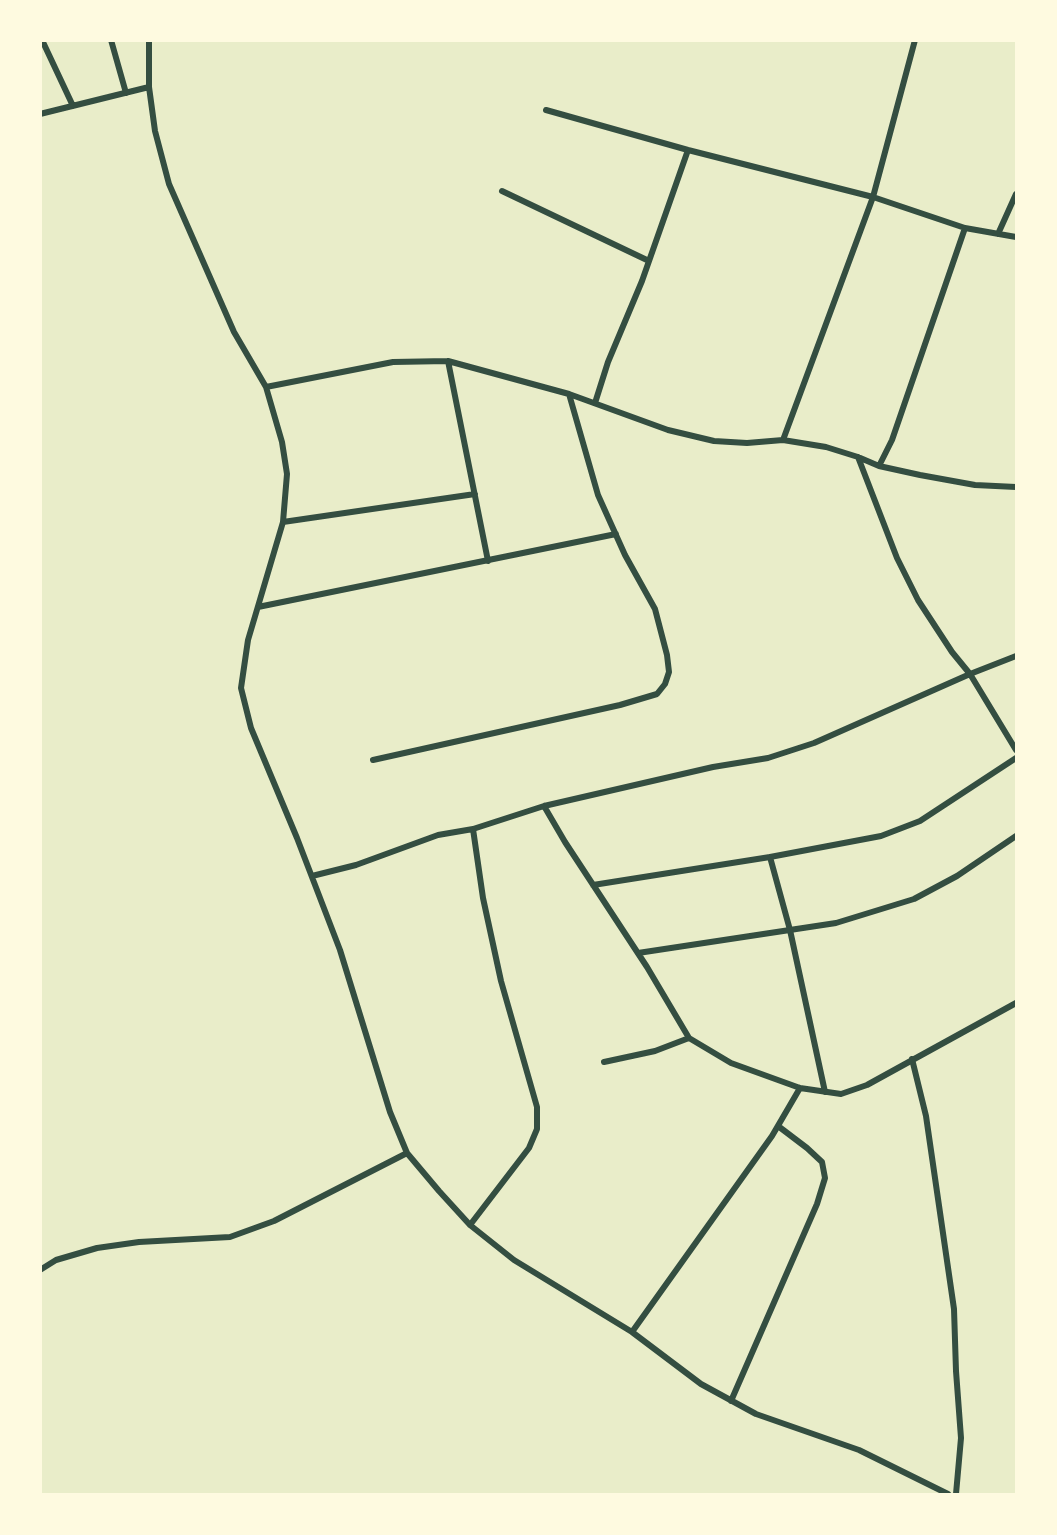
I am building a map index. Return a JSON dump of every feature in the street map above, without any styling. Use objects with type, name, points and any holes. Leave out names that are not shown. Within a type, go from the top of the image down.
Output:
[{"type":"street","points":[[42,40],[73,106]]},
{"type":"street","points":[[111,40],[126,93]]},
{"type":"street","points":[[149,40],[149,87],[154,131],[169,184],[234,332],[266,387],[282,442],[287,474],[283,522],[248,640],[241,688],[251,728],[340,950],[390,1112],[407,1153],[470,1225],[514,1260],[632,1332],[701,1384],[756,1414],[859,1450],[948,1494]]},
{"type":"street","points":[[783,440],[873,197],[915,40]]},
{"type":"street","points":[[40,114],[149,87]]},
{"type":"street","points":[[546,110],[688,150],[873,197],[965,228],[1017,237]]},
{"type":"street","points":[[595,403],[608,362],[649,261],[688,150]]},
{"type":"street","points":[[502,191],[649,261]]},
{"type":"street","points":[[998,234],[1017,194]]},
{"type":"street","points":[[879,466],[892,440],[965,228]]},
{"type":"street","points":[[266,387],[393,362],[447,361],[569,393],[668,430],[714,441],[747,443],[783,440],[826,447],[858,456],[879,466],[975,485],[1017,488]]},
{"type":"street","points":[[447,361],[488,561]]},
{"type":"street","points":[[373,760],[620,705],[657,694],[665,684],[669,672],[667,655],[655,609],[598,495],[569,393]]},
{"type":"street","points":[[858,456],[897,558],[918,600],[952,652],[970,674],[1017,750]]},
{"type":"street","points":[[283,522],[475,494]]},
{"type":"street","points":[[258,607],[616,534]]},
{"type":"street","points":[[312,876],[356,865],[438,835],[473,828],[544,806],[713,767],[768,758],[814,743],[970,674],[1017,656]]},
{"type":"street","points":[[593,885],[881,836],[920,821],[1017,758]]},
{"type":"street","points":[[544,806],[638,953],[689,1038],[731,1063],[800,1088],[841,1094],[855,1090],[1017,1003]]},
{"type":"street","points":[[470,1225],[529,1148],[537,1129],[537,1107],[501,981],[483,898],[473,828]]},
{"type":"street","points":[[638,953],[836,923],[914,899],[957,876],[1017,836]]},
{"type":"street","points":[[770,856],[790,930],[825,1092]]},
{"type":"street","points":[[604,1062],[655,1051],[689,1038]]},
{"type":"street","points":[[912,1059],[926,1116],[954,1309],[956,1371],[962,1438],[956,1494]]},
{"type":"street","points":[[632,1332],[778,1126],[800,1088]]},
{"type":"street","points":[[731,1401],[818,1204],[825,1178],[822,1162],[778,1126]]},
{"type":"street","points":[[40,1270],[56,1260],[98,1248],[140,1242],[230,1237],[274,1221],[407,1153]]}]
